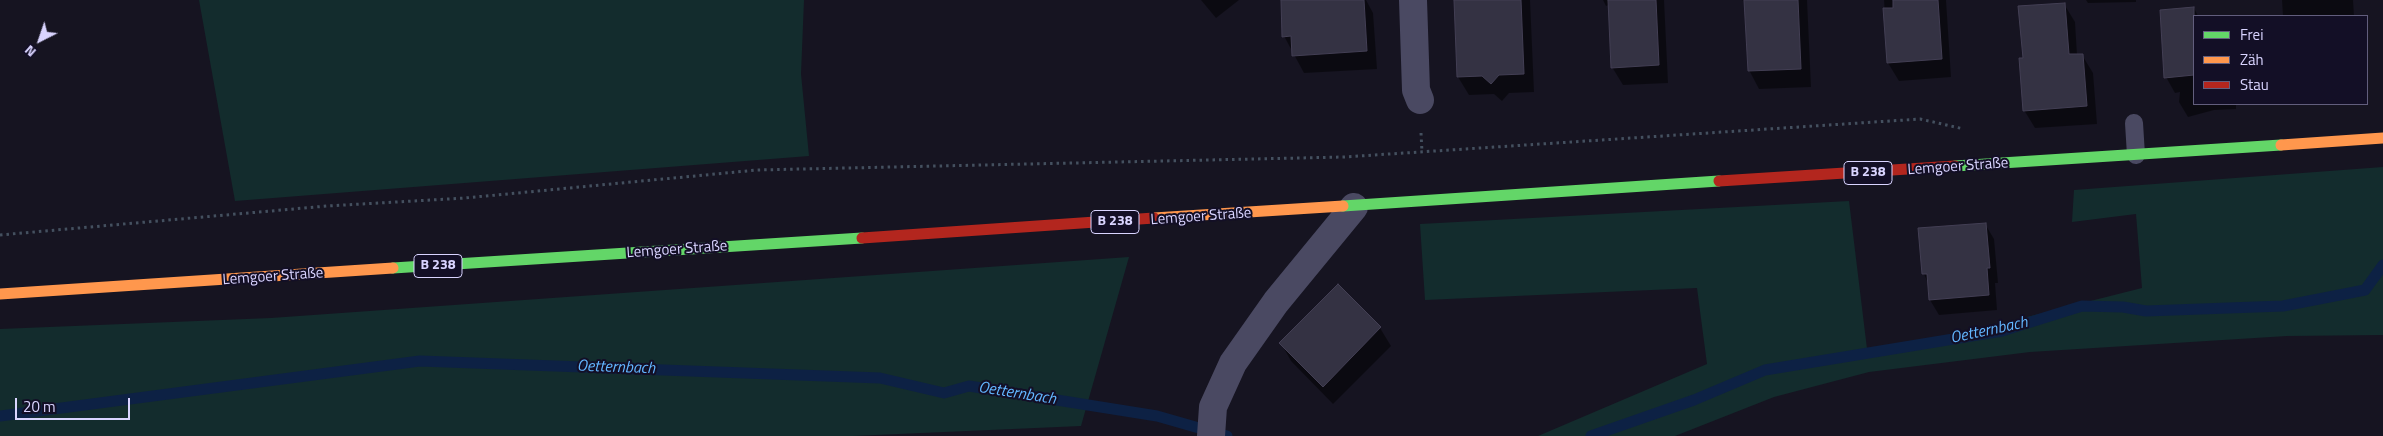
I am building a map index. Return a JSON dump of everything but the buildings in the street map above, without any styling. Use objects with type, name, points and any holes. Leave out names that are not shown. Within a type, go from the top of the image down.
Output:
[{"type":"main road","name":"Lemgoer Straße","points":[[0,294],[1354,207],[2383,138]]},
{"type":"street","points":[[1413,0],[1416,90],[1420,100]]},
{"type":"street","points":[[1212,436],[1213,407],[1233,363],[1276,302],[1354,207]]},
{"type":"lane","points":[[2134,123],[2136,155]]},
{"type":"path","points":[[0,235],[326,206],[474,197],[757,170],[1344,157],[1920,119],[1965,130]]},
{"type":"green space","points":[[199,0],[804,0],[801,74],[809,156],[235,201]]},
{"type":"green space","points":[[2383,167],[2383,335],[2287,336],[2030,352],[1869,372],[1774,397],[1675,436],[1538,436],[1707,364],[1697,288],[1425,300],[1420,224],[1849,201],[1868,357],[2142,288],[2136,214],[2072,222],[2074,190]]},
{"type":"green space","points":[[1129,257],[1081,426],[853,436],[0,436],[0,329],[271,318]]},
{"type":"waterway","name":"Oetternbach","points":[[1591,436],[1694,400],[1765,370],[2002,331],[2082,306],[2123,307],[2146,311],[2283,306],[2365,290],[2383,265]]},
{"type":"waterway","name":"Oetternbach","points":[[0,416],[420,361],[880,378],[944,393],[969,386],[1157,416],[1227,436]]},
{"type":"traffic: fast","points":[[1955,166],[2281,145]]},
{"type":"traffic: fast","points":[[1343,206],[1719,181]]},
{"type":"traffic: fast","points":[[393,268],[862,238]]},
{"type":"traffic: slow","points":[[2281,145],[2383,138]]},
{"type":"traffic: slow","points":[[1154,218],[1343,206]]},
{"type":"traffic: slow","points":[[0,294],[393,268]]},
{"type":"traffic: jam","points":[[1719,181],[1955,166]]},
{"type":"traffic: jam","points":[[862,238],[1154,218]]}]
